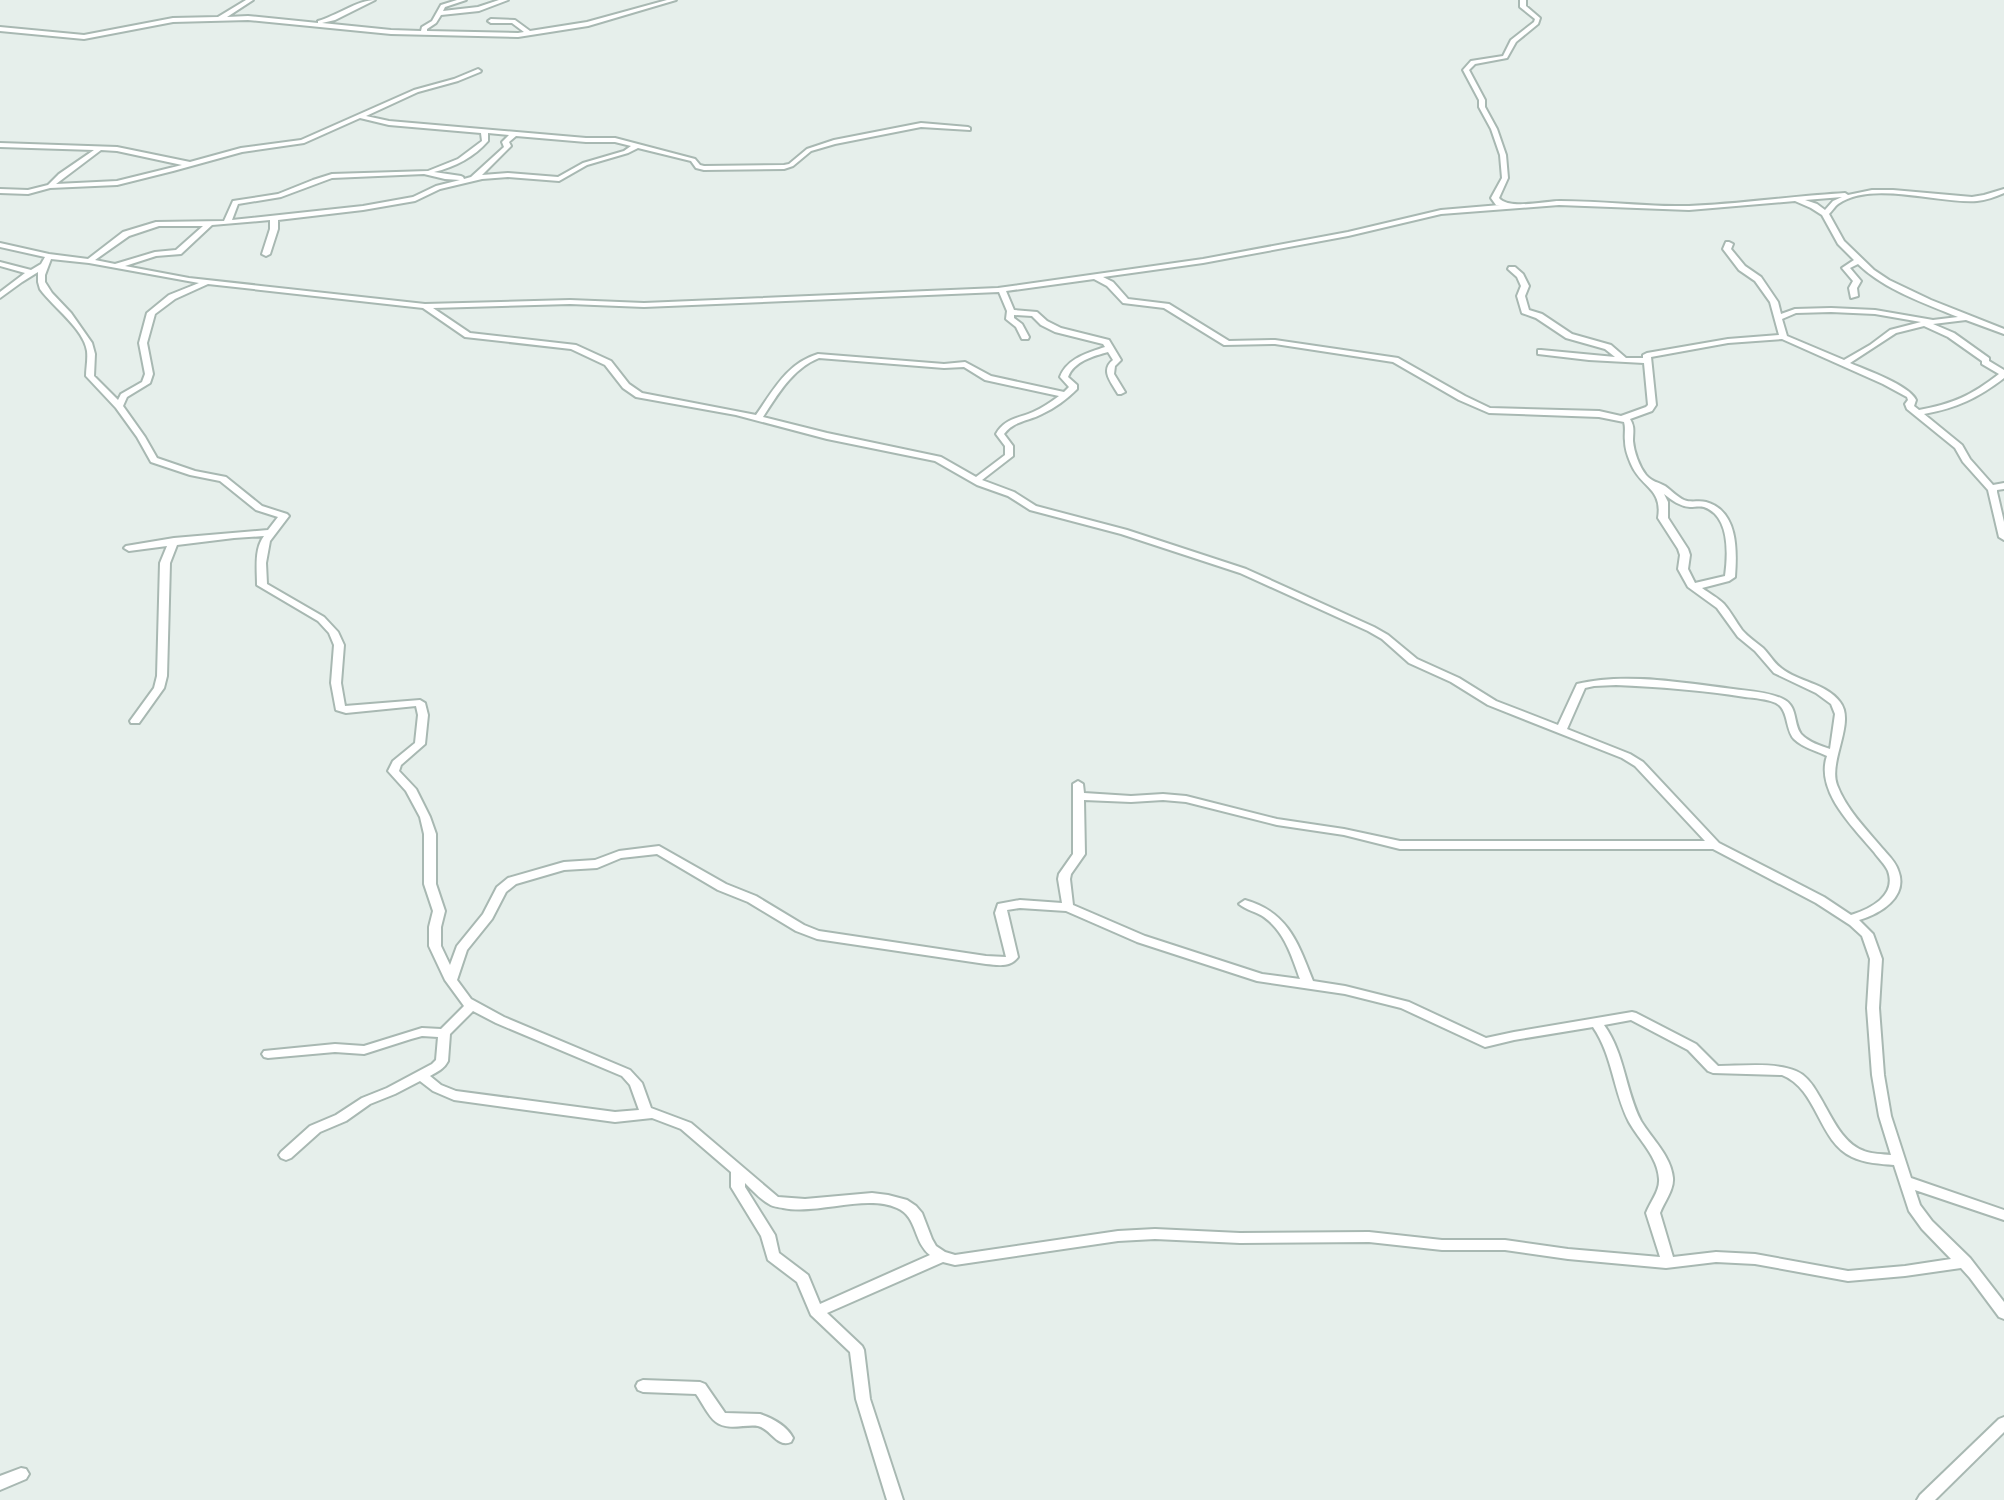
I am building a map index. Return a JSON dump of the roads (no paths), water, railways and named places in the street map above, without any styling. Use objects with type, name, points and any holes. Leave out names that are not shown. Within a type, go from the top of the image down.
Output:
[{"type":"street","points":[[219,18],[250,0]]},
{"type":"street","points":[[311,23],[333,19],[372,0]]},
{"type":"street","points":[[424,33],[425,27],[434,22],[443,6],[463,0]]},
{"type":"street","points":[[441,13],[477,10],[505,0]]},
{"type":"street","points":[[0,29],[84,37],[173,20],[219,18],[276,19],[424,33],[511,36],[594,22],[673,0]]},
{"type":"street","points":[[1511,206],[1499,203],[1496,198],[1505,178],[1503,155],[1494,129],[1482,107],[1482,100],[1466,70],[1473,62],[1505,57],[1514,40],[1536,23],[1538,19],[1523,7],[1523,0]]},
{"type":"street","points":[[491,21],[513,21],[529,33]]},
{"type":"street","points":[[0,191],[28,192],[50,186],[117,183],[251,147],[302,142],[416,91],[459,80],[478,70]]},
{"type":"street","points":[[359,116],[389,123],[612,140],[693,160],[702,168],[782,167],[790,165],[809,150],[834,142],[921,125],[968,129]]},
{"type":"street","points":[[227,223],[235,202],[279,196],[324,178],[424,172],[444,168],[469,155],[485,141],[484,131]]},
{"type":"street","points":[[89,261],[124,235],[166,223],[227,223],[355,209],[415,199],[436,188],[482,174],[495,157],[505,151],[508,146],[505,142],[514,134]]},
{"type":"street","points":[[0,145],[126,150],[189,164]]},
{"type":"street","points":[[50,186],[65,171],[93,155],[98,150],[94,147]]},
{"type":"street","points":[[424,172],[445,177],[473,178],[508,175],[559,179],[585,164],[626,152],[635,147]]},
{"type":"street","points":[[0,244],[29,250],[46,261],[89,261],[160,276],[425,306],[570,302],[651,305],[1002,290],[1056,284],[1092,276],[1152,270],[1282,247],[1430,214],[1511,206],[1558,203],[1689,208],[1900,192],[1972,199],[1986,198],[2004,191]]},
{"type":"street","points":[[1825,214],[1832,204],[1851,195]]},
{"type":"street","points":[[1798,199],[1825,214],[1841,242],[1859,261],[1893,286],[2004,332]]},
{"type":"street","points":[[266,254],[274,229],[274,218]]},
{"type":"street","points":[[116,266],[159,253],[178,252],[209,224]]},
{"type":"street","points":[[1729,244],[1727,249],[1742,268],[1761,282],[1774,302],[1784,337]]},
{"type":"street","points":[[0,296],[46,261]]},
{"type":"street","points":[[46,261],[41,280],[45,292],[68,315],[90,347],[90,376],[119,406],[154,460],[192,474],[223,478],[259,508],[283,514],[283,519],[265,541],[261,563],[262,585],[321,619],[333,632],[339,645],[336,683],[340,708],[346,710],[417,702],[420,704],[423,715],[420,744],[397,763],[393,771],[411,789],[425,816],[430,834],[430,884],[439,910],[433,938],[451,980],[471,1006],[626,1073],[636,1083],[644,1107],[651,1114]]},
{"type":"street","points":[[1854,296],[1853,288],[1857,281],[1846,268],[1859,261]]},
{"type":"street","points":[[0,264],[30,272]]},
{"type":"street","points":[[1512,269],[1520,276],[1525,286],[1521,298],[1525,311],[1539,316],[1569,336],[1608,347],[1624,360]]},
{"type":"street","points":[[1092,276],[1110,284],[1126,301],[1166,306],[1214,337],[1230,344],[1269,342],[1395,360],[1462,398],[1489,410],[1590,413],[1624,418],[1649,409],[1652,405],[1647,355],[1742,339],[1784,337],[1845,363],[1901,390],[1911,398],[1909,406],[1959,447],[1966,460],[1992,489],[2004,537]]},
{"type":"street","points":[[119,406],[124,396],[146,383],[149,375],[143,343],[151,313],[172,297],[206,282]]},
{"type":"street","points":[[1002,290],[1010,312],[1010,319],[1021,328],[1025,337]]},
{"type":"street","points":[[425,306],[468,335],[573,346],[608,363],[626,386],[639,395],[758,418],[827,436],[938,459],[976,481],[1011,494],[1034,508],[1124,532],[1249,573],[1371,628],[1413,661],[1455,680],[1492,703],[1626,756],[1639,764],[1715,845],[1748,864],[1803,890],[1850,919],[1867,934],[1874,948],[1876,974],[1873,1008],[1878,1075],[1885,1116],[1917,1214],[1965,1262],[2004,1313]]},
{"type":"street","points":[[1779,317],[1792,311],[1805,310],[1869,312],[1928,322],[1951,335],[1986,360],[1986,363],[2004,373],[1979,393],[1944,408],[1918,413]]},
{"type":"street","points":[[1010,312],[1035,315],[1052,328],[1103,340],[1111,348],[1117,360],[1111,365],[1110,374],[1121,392]]},
{"type":"street","points":[[1894,316],[1906,328]]},
{"type":"street","points":[[1845,363],[1866,352],[1886,338],[1888,334],[1928,322],[1956,318],[1971,320]]},
{"type":"street","points":[[976,481],[1009,456],[1009,446],[1000,434],[1005,426],[1041,412],[1074,387],[1064,377],[1067,368],[1111,348]]},
{"type":"street","points":[[1541,352],[1646,361]]},
{"type":"street","points":[[758,418],[792,372],[808,360],[818,356],[944,366],[961,364],[969,366],[988,378],[1064,395]]},
{"type":"street","points":[[1624,418],[1630,425],[1629,441],[1636,464],[1649,483],[1661,495],[1665,507],[1663,518],[1683,549],[1684,574],[1695,589],[1720,606],[1740,635],[1778,671],[1832,699],[1840,714],[1836,746],[1829,774],[1840,802],[1891,866],[1895,876],[1891,897],[1884,906],[1850,919]]},
{"type":"street","points":[[1649,483],[1668,491],[1682,503],[1707,505],[1717,512],[1727,525],[1731,551],[1730,577],[1721,581],[1699,584],[1695,589]]},
{"type":"street","points":[[1992,489],[2004,486]]},
{"type":"street","points":[[129,548],[174,541],[271,533]]},
{"type":"street","points":[[135,721],[159,688],[162,676],[165,563],[174,541]]},
{"type":"street","points":[[1561,730],[1584,683],[1657,684],[1778,700],[1788,709],[1795,732],[1800,738],[1833,755]]},
{"type":"street","points":[[1068,907],[1064,879],[1065,874],[1078,857],[1080,796],[1078,784]]},
{"type":"street","points":[[1080,796],[1131,799],[1163,796],[1277,822],[1344,832],[1400,845],[1715,845]]},
{"type":"street","points":[[451,980],[461,949],[488,916],[501,890],[512,881],[564,866],[597,864],[619,855],[654,849],[662,850],[681,865],[722,887],[752,899],[807,931],[879,946],[1009,961],[1012,957],[1000,913],[1002,907],[1020,904],[1068,907],[1116,930],[1162,947],[1261,978],[1358,992],[1405,1005],[1485,1043],[1632,1016],[1692,1047],[1717,1070],[1793,1073],[1804,1083],[1845,1146],[1863,1155],[1899,1161]]},
{"type":"street","points":[[1245,904],[1262,908],[1280,924],[1308,985]]},
{"type":"street","points":[[286,1155],[315,1129],[341,1118],[361,1103],[391,1091],[436,1067],[442,1061],[444,1033],[471,1006]]},
{"type":"street","points":[[1596,1022],[1608,1039],[1617,1059],[1631,1113],[1662,1161],[1666,1184],[1653,1213],[1668,1262]]},
{"type":"street","points":[[268,1054],[335,1048],[364,1050],[422,1032],[444,1033]]},
{"type":"street","points":[[420,1075],[437,1088],[454,1095],[615,1117],[651,1114],[686,1126],[774,1201],[786,1205],[867,1199],[904,1204],[914,1212],[929,1249],[940,1257],[955,1260],[1118,1236],[1155,1234],[1240,1238],[1369,1237],[1442,1245],[1505,1245],[1568,1254],[1668,1262],[1708,1258],[1755,1259],[1848,1276],[1905,1271],[1965,1262]]},
{"type":"street","points":[[738,1171],[738,1187],[768,1235],[773,1256],[803,1279],[816,1311],[857,1350],[863,1399],[895,1500]]},
{"type":"street","points":[[1907,1182],[2004,1215]]},
{"type":"street","points":[[816,1311],[853,1297],[889,1278],[940,1257]]},
{"type":"street","points":[[642,1386],[700,1388],[720,1417],[727,1420],[760,1420],[769,1424],[786,1438]]},
{"type":"street","points":[[1925,1500],[2004,1424]]},
{"type":"street","points":[[0,1483],[21,1474]]}]
